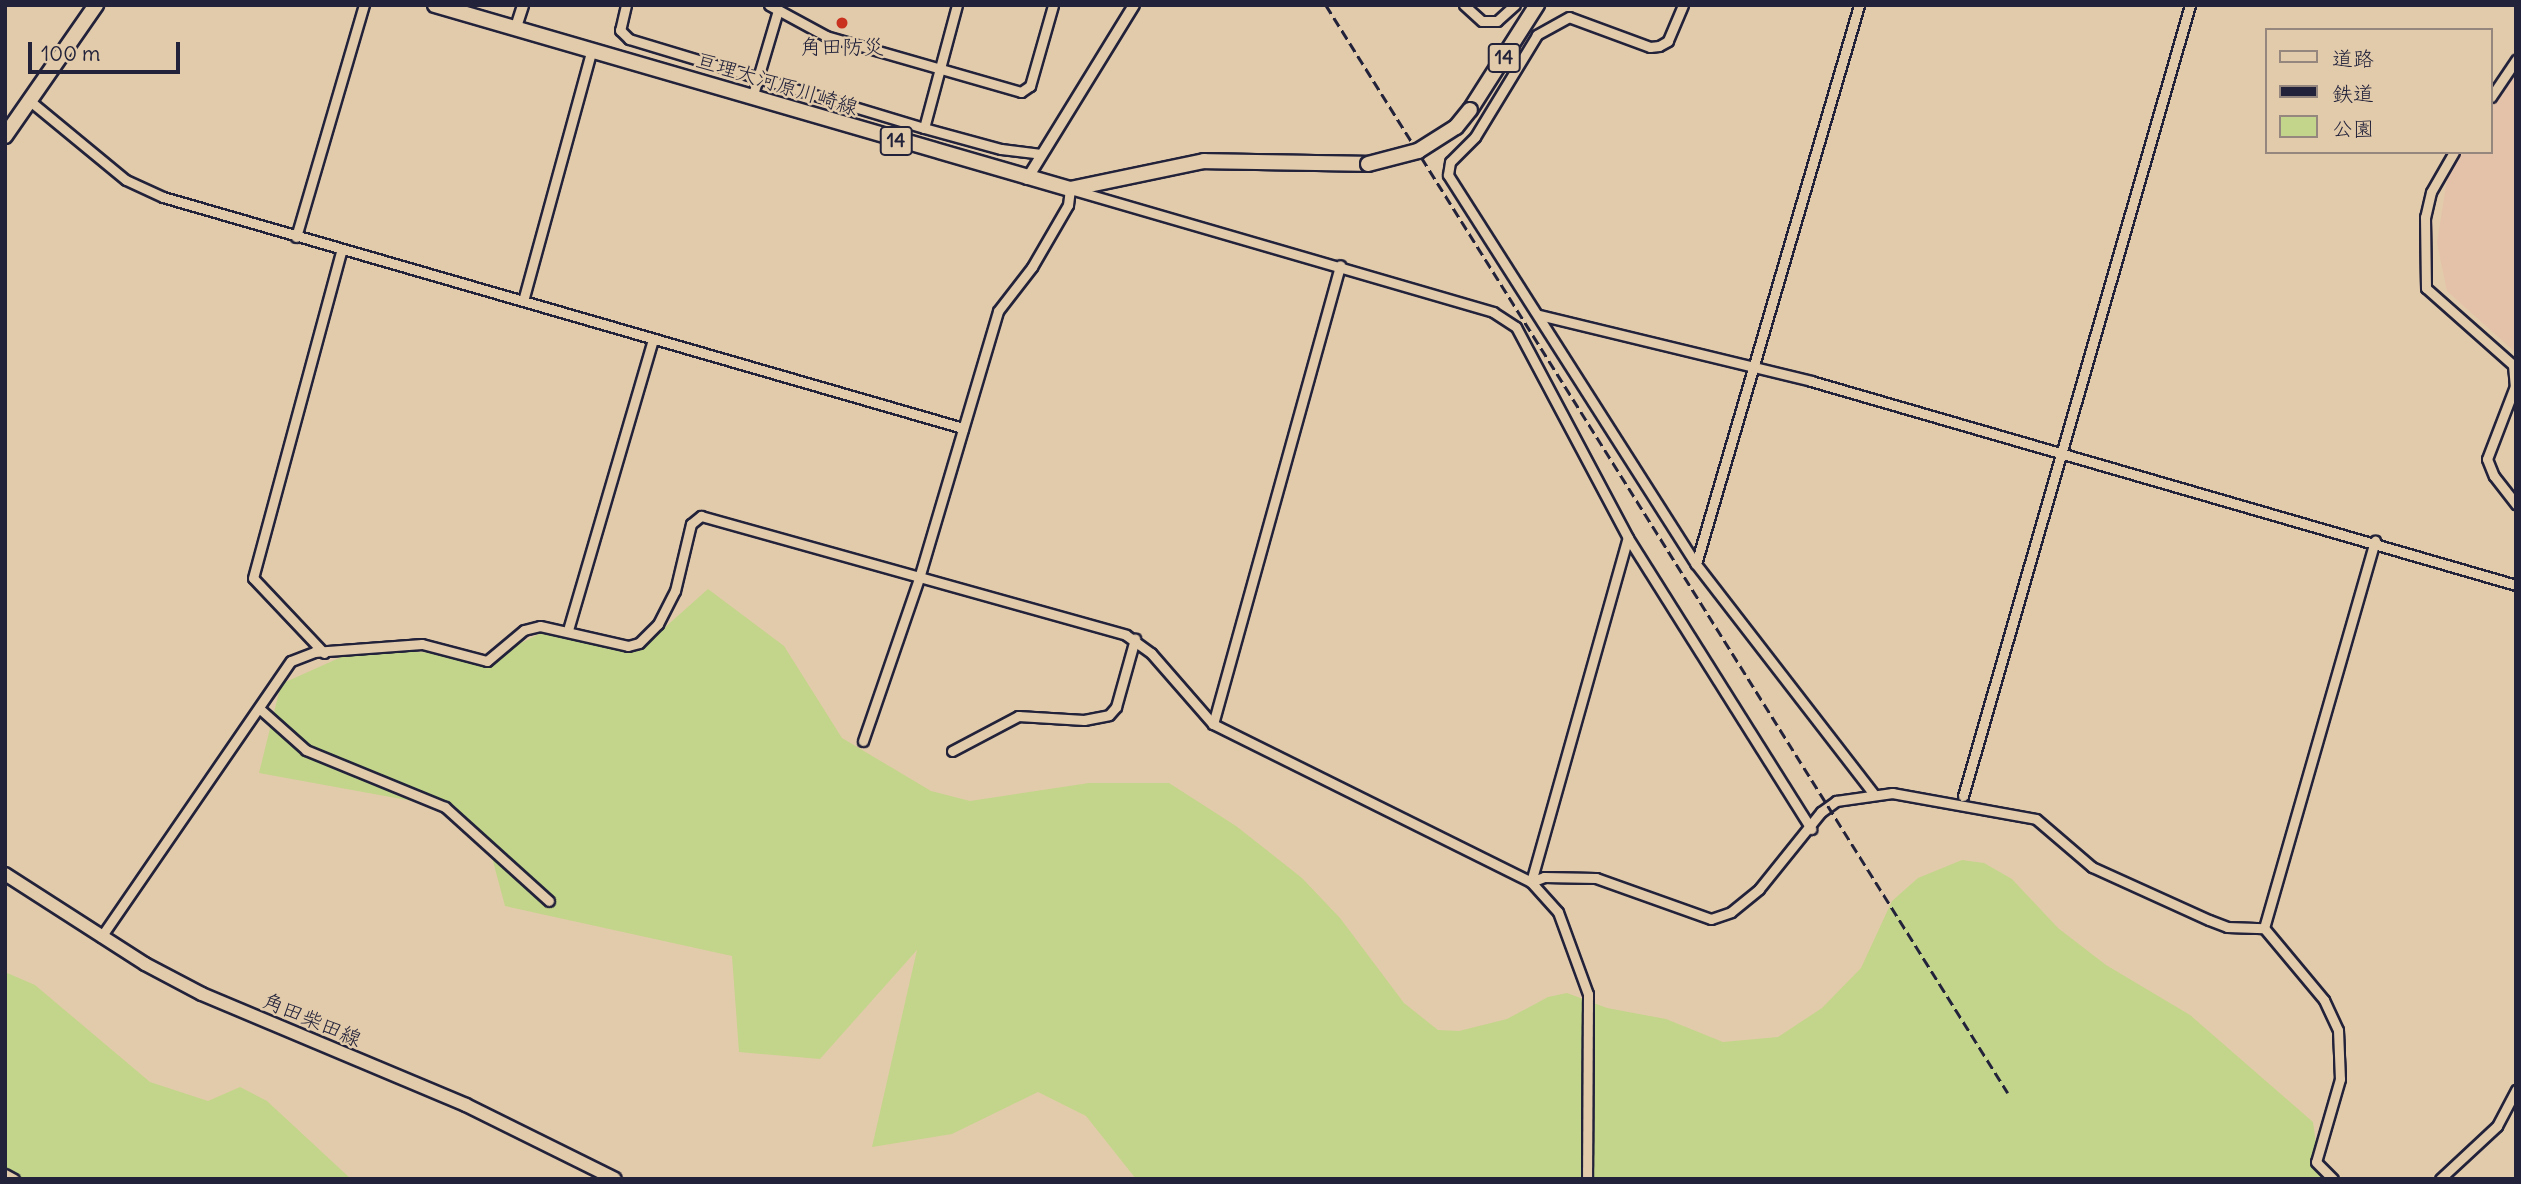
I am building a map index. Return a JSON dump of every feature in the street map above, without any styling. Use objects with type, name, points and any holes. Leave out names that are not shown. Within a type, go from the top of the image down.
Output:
[{"type":"main road","points":[[5,136],[96,5]]},
{"type":"main road","name":"亘理大河原川崎線","points":[[435,5],[752,98],[1032,168],[1070,189],[1204,161],[1368,164],[1418,151],[1456,127],[1470,110],[1537,5]]},
{"type":"main road","name":"角田柴田線","points":[[5,874],[101,937],[202,994],[466,1105],[615,1179]]},
{"type":"street","points":[[296,237],[364,5]]},
{"type":"street","points":[[516,27],[523,5]]},
{"type":"street","points":[[626,5],[620,30],[629,39],[1001,149],[1032,168],[1134,5]]},
{"type":"street","points":[[924,128],[957,5]]},
{"type":"street","points":[[752,98],[774,8],[826,36],[1021,92],[1030,86],[1052,5]]},
{"type":"street","points":[[1464,5],[1482,21],[1497,21],[1515,5]]},
{"type":"street","points":[[1683,5],[1668,41],[1659,46],[1650,47],[1569,17],[1537,35],[1475,137],[1450,162],[1448,175],[1696,564],[1873,793]]},
{"type":"street","points":[[1696,564],[1859,5]]},
{"type":"street","points":[[1963,796],[2190,5]]},
{"type":"street","points":[[523,301],[592,49]]},
{"type":"street","points":[[2493,94],[2516,60]]},
{"type":"street","points":[[30,101],[126,180],[163,197],[341,251],[523,301],[652,342],[963,428]]},
{"type":"street","points":[[2453,154],[2431,192],[2425,218],[2426,288],[2513,365],[2515,386],[2487,459],[2494,476],[2516,503]]},
{"type":"street","points":[[863,741],[919,578],[998,311],[1032,267],[1068,205],[1070,189],[1340,265],[1493,312],[1516,327],[1628,538],[1811,829]]},
{"type":"street","points":[[325,653],[253,578],[341,251]]},
{"type":"street","points":[[1213,724],[1340,265]]},
{"type":"street","points":[[1539,315],[1754,370],[1811,381],[2062,455],[2375,541],[2516,585]]},
{"type":"street","points":[[568,630],[652,342]]},
{"type":"street","points":[[101,937],[291,661],[314,652],[422,643],[487,660],[524,630],[550,626],[628,646],[639,643],[658,624],[675,591],[691,524],[701,516],[1135,639],[1213,724],[1531,882],[1559,912],[1588,993],[1587,1179]]},
{"type":"street","points":[[1531,882],[1628,538]]},
{"type":"street","points":[[2264,928],[2375,541]]},
{"type":"street","points":[[952,751],[1018,716],[1084,720],[1109,715],[1116,707],[1135,639]]},
{"type":"street","points":[[260,709],[306,750],[445,807],[549,901]]},
{"type":"street","points":[[1531,882],[1544,877],[1596,878],[1711,919],[1744,902],[1811,829],[1821,813],[1836,801],[1873,793],[1968,805],[2036,819],[2092,867],[2227,927],[2264,928],[2332,1010],[2337,1030],[2340,1079],[2316,1162],[2333,1179]]},
{"type":"street","points":[[2440,1179],[2497,1126],[2516,1090]]},
{"type":"street","points":[[5,1174],[14,1179]]},
{"type":"shaded area","points":[[2516,71],[2516,353],[2447,291],[2437,243],[2448,173],[2461,154],[2493,154],[2493,105]]},
{"type":"green space","points":[[708,589],[784,646],[842,738],[931,791],[970,801],[1089,783],[1169,783],[1236,826],[1302,878],[1340,918],[1404,1003],[1438,1030],[1459,1031],[1507,1019],[1548,997],[1567,993],[1607,1008],[1666,1019],[1723,1042],[1778,1037],[1822,1008],[1861,968],[1892,901],[1918,878],[1962,860],[1984,863],[2012,879],[2058,928],[2106,965],[2190,1015],[2313,1122],[2321,1179],[1136,1179],[1086,1116],[1038,1092],[952,1134],[872,1147],[917,950],[820,1059],[739,1052],[732,956],[505,906],[487,839],[445,807],[259,773],[281,684],[357,650],[497,655],[557,625],[644,646]]},
{"type":"green space","points":[[5,972],[35,985],[150,1082],[208,1101],[240,1087],[267,1101],[351,1179],[5,1179]]},
{"type":"railway","points":[[1326,5],[2008,1093]]},
{"type":"place","name":"角田防災","points":[[842,23]]}]
